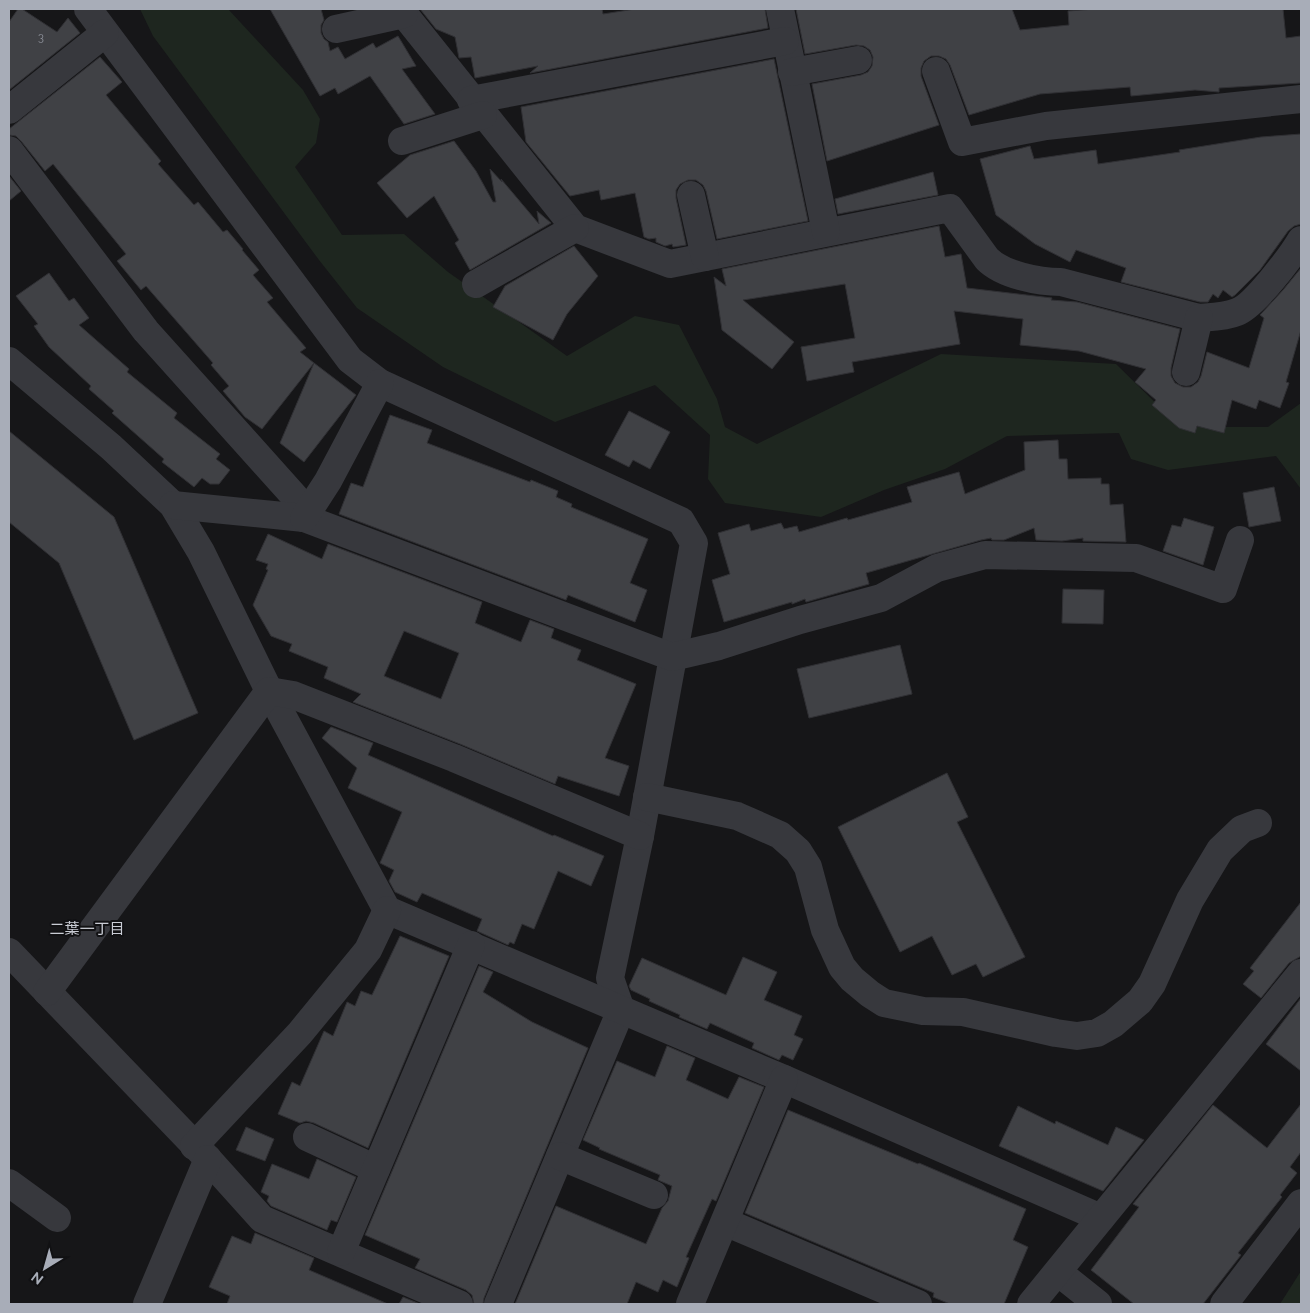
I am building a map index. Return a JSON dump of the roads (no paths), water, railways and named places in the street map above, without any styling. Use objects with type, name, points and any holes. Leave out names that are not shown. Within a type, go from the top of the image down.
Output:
[{"type":"street","points":[[88,9],[350,360],[380,383],[682,521],[694,543],[640,836],[610,978],[621,1010],[498,1304]]},
{"type":"street","points":[[780,9],[785,42],[826,232]]},
{"type":"street","points":[[336,29],[402,11],[575,228],[670,264],[950,208],[987,258],[993,264],[1008,271],[1044,282],[1061,282],[1199,318],[1221,317],[1239,312],[1249,305],[1279,271],[1301,240]]},
{"type":"street","points":[[9,110],[105,33]]},
{"type":"street","points":[[402,141],[477,107],[785,42]]},
{"type":"street","points":[[792,72],[858,60]]},
{"type":"street","points":[[936,71],[962,142],[1046,126],[1301,99]]},
{"type":"street","points":[[9,150],[146,331],[295,497],[304,518]]},
{"type":"street","points":[[691,195],[705,256]]},
{"type":"street","points":[[476,284],[575,228]]},
{"type":"street","points":[[1186,372],[1199,318]]},
{"type":"street","points":[[9,361],[111,447],[173,505],[201,552],[269,691],[387,910],[784,1079],[1101,1218]]},
{"type":"street","points":[[304,518],[328,481],[380,383]]},
{"type":"street","points":[[173,505],[304,518],[672,657],[719,646],[800,620],[881,598],[937,568],[985,555],[1136,558],[1223,589],[1240,540]]},
{"type":"street","points":[[269,691],[302,698],[454,758],[640,836]]},
{"type":"street","points":[[46,992],[269,691]]},
{"type":"street","points":[[647,797],[737,816],[780,835],[798,851],[808,867],[824,930],[842,967],[852,980],[884,1003],[923,1012],[963,1012],[1077,1036],[1097,1033],[1113,1024],[1140,1001],[1152,984],[1190,900],[1220,850],[1242,829],[1258,823]]},
{"type":"street","points":[[147,1304],[201,1152],[368,950],[387,910]]},
{"type":"street","points":[[341,1252],[471,945]]},
{"type":"street","points":[[9,952],[201,1152],[262,1219],[458,1304]]},
{"type":"street","points":[[1030,1304],[1299,980]]},
{"type":"street","points":[[690,1304],[726,1222],[784,1079]]},
{"type":"street","points":[[307,1137],[376,1169]]},
{"type":"street","points":[[560,1156],[654,1195]]},
{"type":"street","points":[[9,1183],[58,1218]]},
{"type":"street","points":[[1224,1304],[1301,1203]]},
{"type":"street","points":[[726,1222],[918,1304]]},
{"type":"street","points":[[1058,1272],[1098,1304]]},
{"type":"district","name":"二葉一丁目","points":[[87,929]]}]
